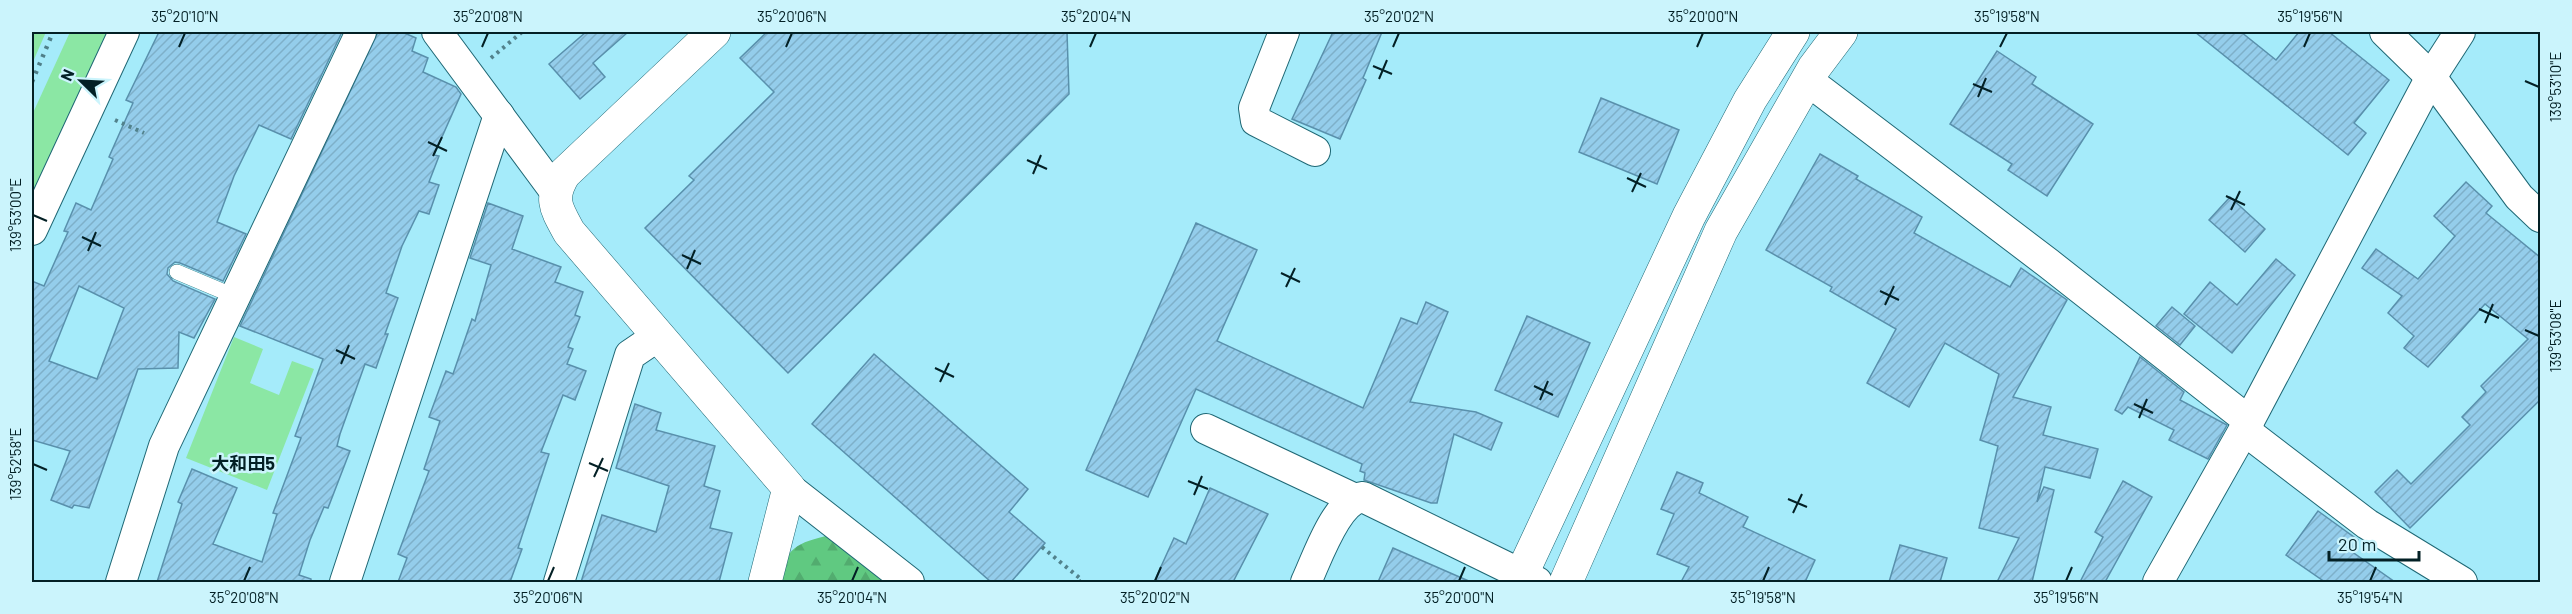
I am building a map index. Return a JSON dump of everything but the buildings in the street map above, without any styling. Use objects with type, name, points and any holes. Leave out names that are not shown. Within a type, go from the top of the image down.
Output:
[{"type":"street","points":[[32,230],[75,131],[124,32]]},
{"type":"street","points":[[121,582],[164,446],[361,32]]},
{"type":"street","points":[[437,32],[554,190],[556,208],[569,232],[658,336],[789,488],[909,582]]},
{"type":"street","points":[[554,190],[564,174],[714,32]]},
{"type":"street","points":[[1284,32],[1254,108],[1254,117],[1256,121],[1315,151]]},
{"type":"street","points":[[1306,582],[1341,509],[1353,498],[1363,496],[1526,580],[1689,216],[1750,100],[1794,32]]},
{"type":"street","points":[[1566,582],[1721,231],[1807,80],[1841,32]]},
{"type":"street","points":[[2385,32],[2431,77],[2519,197],[2541,217]]},
{"type":"street","points":[[2158,582],[2247,425],[2431,77],[2460,32]]},
{"type":"street","points":[[1807,80],[2049,263],[2367,524],[2462,582]]},
{"type":"street","points":[[345,582],[499,115]]},
{"type":"street","points":[[559,582],[630,355],[658,336]]},
{"type":"street","points":[[1206,429],[1353,498]]},
{"type":"street","points":[[765,582],[789,488]]},
{"type":"lane","points":[[177,272],[234,296]]},
{"type":"path","points":[[470,76],[522,32]]},
{"type":"path","points":[[1042,547],[1082,580],[1080,582]]},
{"type":"green space","points":[[32,32],[46,32],[32,64]]},
{"type":"green space","points":[[70,32],[109,32],[32,197],[32,115]]},
{"type":"green space","points":[[234,337],[263,349],[250,383],[279,395],[292,361],[314,369],[267,490],[186,458]]},
{"type":"green space","points":[[838,533],[903,582],[777,582],[786,559],[797,546]]},
{"type":"railway","points":[[32,82],[53,32]]},
{"type":"district","name":"大和田5","points":[[243,463]]}]
